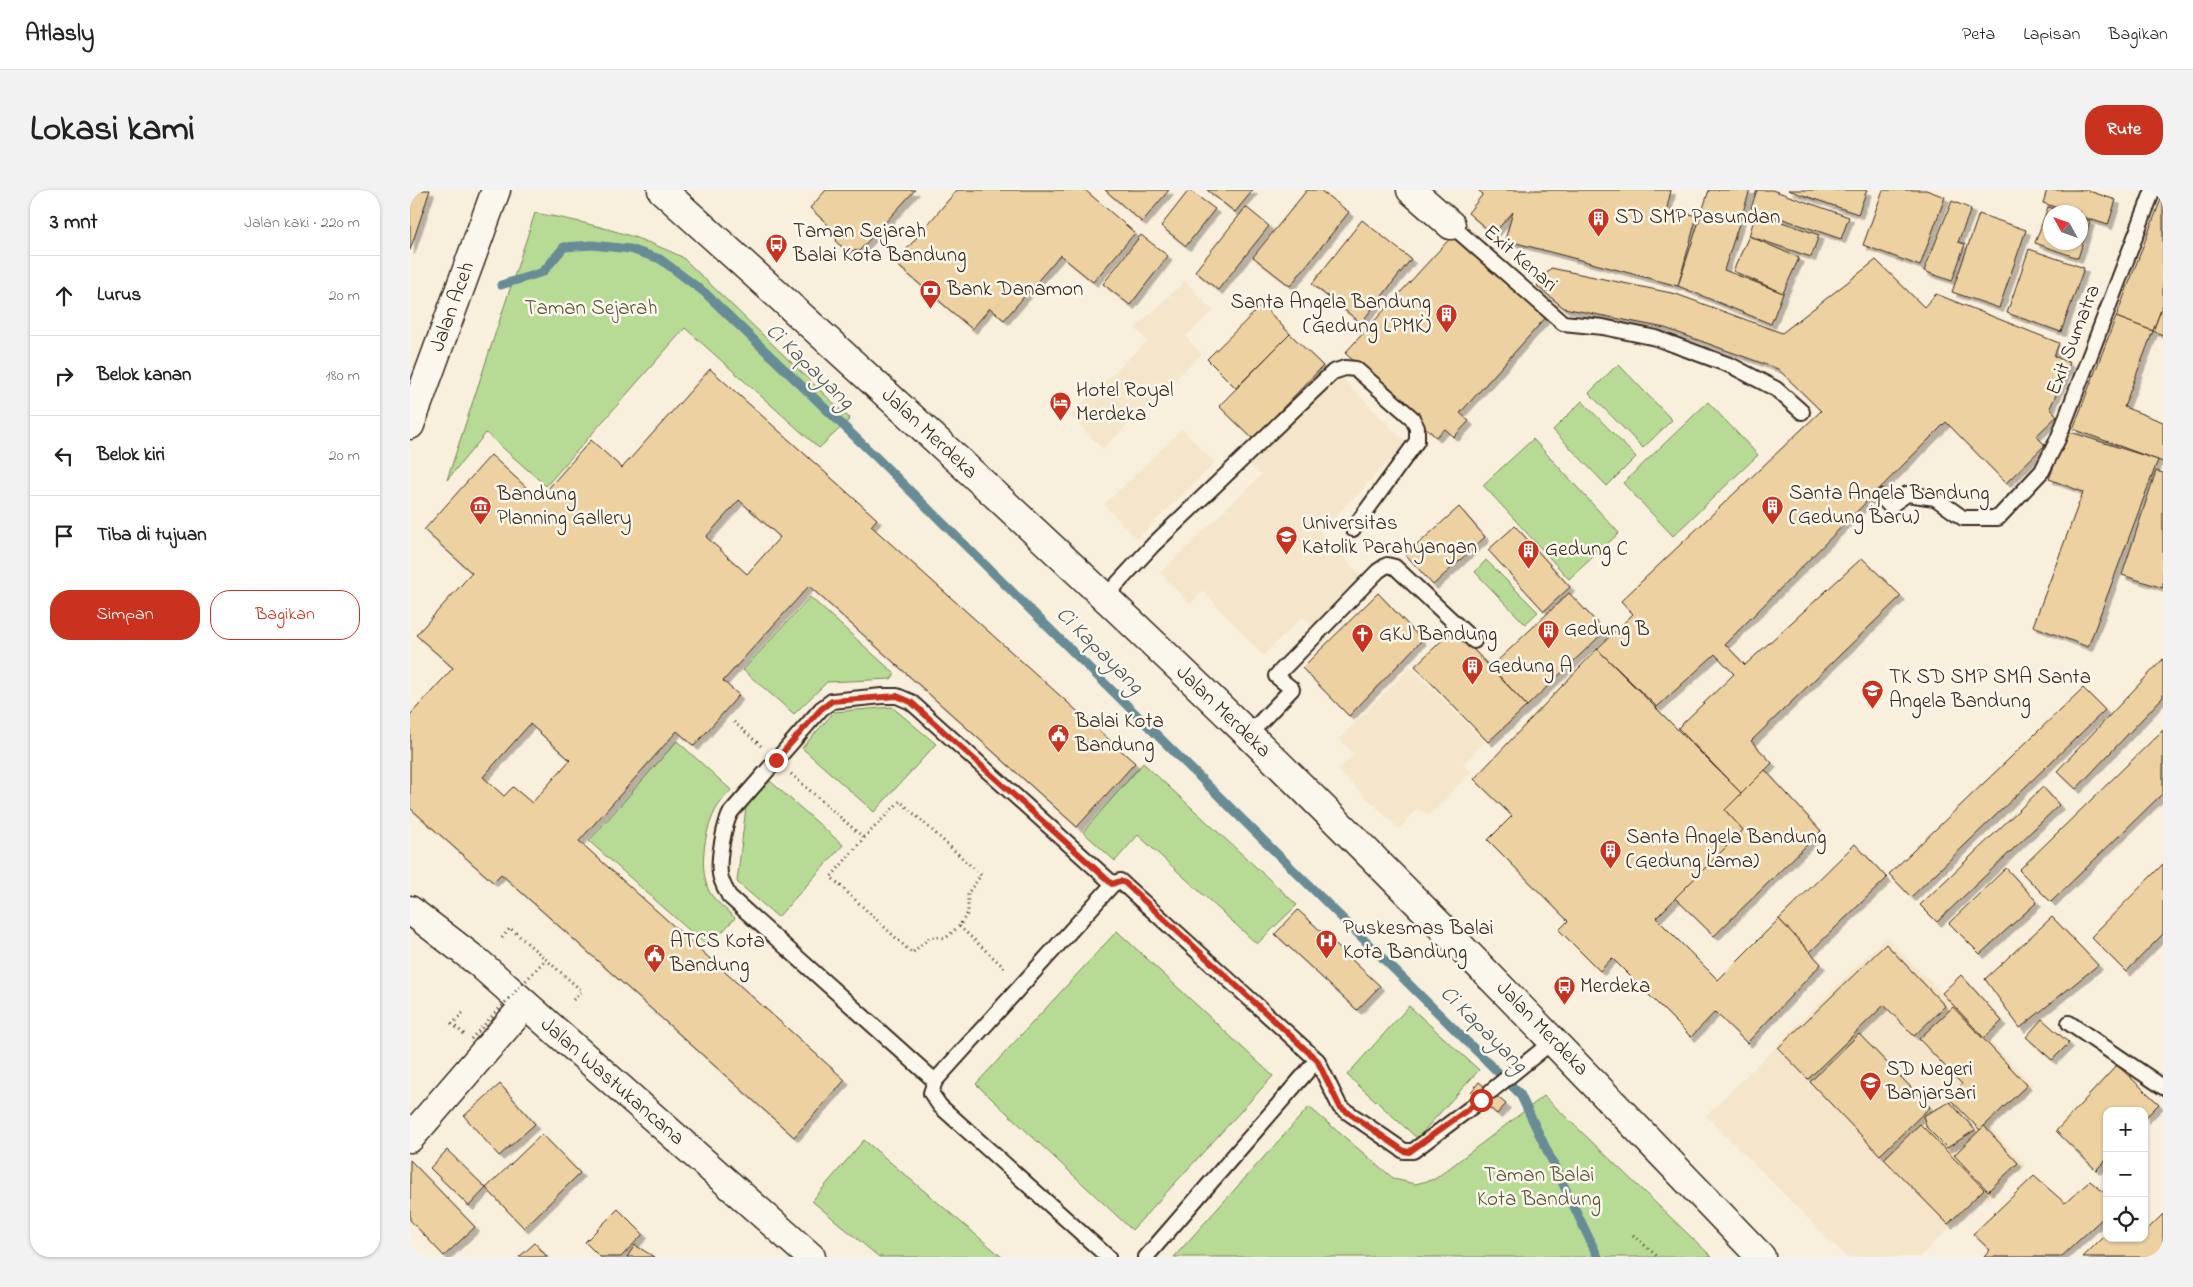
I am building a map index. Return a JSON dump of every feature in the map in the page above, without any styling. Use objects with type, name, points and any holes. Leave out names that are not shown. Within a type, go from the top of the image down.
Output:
[{"type":"main road","name":"Jalan Aceh","points":[[410,424],[496,190]]},
{"type":"main road","name":"Jalan Merdeka","points":[[662,190],[913,418],[1248,735],[1553,1041],[1761,1257]]},
{"type":"main road","points":[[1411,190],[1451,225]]},
{"type":"main road","name":"Jalan Wastukancana","points":[[410,910],[479,963],[525,1006],[811,1257]]},
{"type":"main road","points":[[410,1138],[525,1006]]},
{"type":"lane","name":"Exit Sumatra","points":[[1882,498],[1890,506],[1908,494],[1935,498],[1963,518],[1998,518],[2042,471],[2058,439],[2153,190]]},
{"type":"lane","name":"Exit Kenari","points":[[1451,225],[1563,323],[1603,327],[1656,338],[1732,366],[1776,389],[1802,412]]},
{"type":"lane","points":[[1104,598],[1153,545],[1333,372],[1345,368],[1356,369],[1412,418],[1417,428],[1417,441],[1353,529]]},
{"type":"lane","points":[[1248,735],[1292,689],[1276,676],[1378,571],[1388,565],[1395,567],[1474,641]]},
{"type":"lane","points":[[934,1081],[729,896],[722,882],[720,872],[726,820],[737,802],[821,709],[832,701],[897,696],[911,702],[1112,884]]},
{"type":"lane","points":[[1108,1257],[940,1106],[931,1093],[934,1081],[1112,884],[1120,881],[1125,883],[1317,1060],[1340,1107],[1404,1151],[1409,1152],[1490,1092],[1511,1073],[1553,1041]]},
{"type":"lane","points":[[2069,1023],[2163,1087]]},
{"type":"lane","points":[[1146,1257],[1317,1060]]},
{"type":"path","points":[[734,722],[864,838]]},
{"type":"path","points":[[900,801],[981,875],[968,893],[968,913],[959,926],[946,938],[930,937],[912,953],[831,877],[864,838],[900,801]]},
{"type":"path","points":[[959,926],[1023,984]]},
{"type":"path","points":[[502,938],[510,928],[582,990],[574,1000]]},
{"type":"path","points":[[471,1040],[546,959]]},
{"type":"path","points":[[452,1024],[465,1011]]},
{"type":"path","points":[[1633,1234],[1658,1257]]},
{"type":"shaded area","points":[[1185,281],[1213,311],[1186,337],[1202,354],[1102,449],[1070,415],[1147,341],[1135,328]]},
{"type":"shaded area","points":[[1338,374],[1407,443],[1320,532],[1363,578],[1313,626],[1303,617],[1263,655],[1203,591],[1190,604],[1160,573],[1261,475],[1250,464]]},
{"type":"shaded area","points":[[1182,429],[1215,463],[1137,539],[1104,505]]},
{"type":"shaded area","points":[[1411,667],[1485,742],[1463,764],[1471,772],[1430,815],[1417,809],[1399,829],[1338,770],[1354,754],[1339,739]]},
{"type":"shaded area","name":"SD Negeri Banjarsari","points":[[1886,937],[2033,1085],[1990,1128],[2025,1164],[1986,1201],[1979,1198],[1920,1257],[1846,1257],[1706,1116]]},
{"type":"green space","name":"Taman Sejarah","points":[[535,213],[573,220],[628,235],[682,257],[850,419],[819,448],[685,328],[546,486],[486,433],[447,480]]},
{"type":"green space","points":[[1618,364],[1672,420],[1643,448],[1589,393]]},
{"type":"green space","points":[[1582,401],[1636,457],[1607,486],[1553,430]]},
{"type":"green space","points":[[1708,402],[1758,455],[1673,536],[1623,483]]},
{"type":"green space","points":[[1533,439],[1619,533],[1569,579],[1483,485]]},
{"type":"green space","points":[[1486,560],[1538,612],[1525,624],[1475,572]]},
{"type":"green space","points":[[810,597],[895,674],[891,679],[827,682],[794,714],[743,670]]},
{"type":"green space","points":[[892,707],[936,744],[874,812],[802,748],[834,712]]},
{"type":"green space","points":[[677,741],[731,790],[718,805],[711,820],[705,841],[703,863],[706,884],[710,893],[735,918],[708,947],[589,841]]},
{"type":"green space","points":[[1143,763],[1297,905],[1257,944],[1138,835],[1115,861],[1083,832]]},
{"type":"green space","points":[[770,781],[843,845],[778,917],[737,882],[746,807]]},
{"type":"green space","points":[[1117,931],[1273,1076],[1132,1230],[976,1084]]},
{"type":"green space","points":[[1409,1006],[1479,1070],[1417,1138],[1347,1075]]},
{"type":"green space","name":"Taman Balai Kota Bandung","points":[[1544,1096],[1712,1257],[1174,1257],[1309,1107],[1394,1179],[1415,1184],[1435,1179]]},
{"type":"green space","points":[[864,1140],[1002,1257],[879,1257],[812,1201]]},
{"type":"building","points":[[410,190],[430,190],[410,250]]},
{"type":"building","points":[[826,190],[915,190],[859,251],[847,250],[837,243],[834,230],[810,208]]},
{"type":"building","points":[[957,190],[1085,190],[1135,233],[1093,282],[1060,255],[1004,320],[990,308],[972,329],[895,263]]},
{"type":"building","points":[[1105,190],[1169,190],[1142,222]]},
{"type":"building","points":[[1189,190],[1215,209],[1186,246],[1161,226]]},
{"type":"building","points":[[1207,190],[1253,190],[1235,212]]},
{"type":"building","points":[[1307,190],[1320,190],[1349,212],[1290,286],[1253,257]]},
{"type":"building","name":"SD SMP Pasundan","points":[[1478,190],[1671,190],[1667,208],[1697,216],[1678,286],[1505,240],[1513,212],[1493,234],[1468,213],[1483,194]]},
{"type":"building","points":[[1709,190],[1750,190],[1724,270],[1783,293],[1771,324],[1678,286]]},
{"type":"building","points":[[1757,190],[1772,190],[1849,217],[1841,239],[1751,208]]},
{"type":"building","points":[[1788,190],[1867,190],[1858,214]]},
{"type":"building","points":[[1883,190],[1926,190],[1945,197],[1920,266],[1863,245]]},
{"type":"building","points":[[2047,190],[2086,190],[2116,200],[2108,225],[2088,219],[2088,205],[2049,205],[2043,203]]},
{"type":"building","points":[[2163,194],[2163,304],[2153,331],[2116,317]]},
{"type":"building","points":[[1952,201],[1971,209],[1958,242],[1965,244],[1952,281],[1924,271]]},
{"type":"building","points":[[1246,207],[1269,226],[1218,290],[1195,271]]},
{"type":"building","points":[[1756,213],[1819,235],[1811,257],[1749,236]]},
{"type":"building","points":[[1979,214],[2026,230],[1999,308],[1952,292]]},
{"type":"building","points":[[1362,220],[1411,259],[1361,323],[1312,284]]},
{"type":"building","points":[[2043,221],[2043,246],[2035,243]]},
{"type":"building","name":"Santa Angela Bandung (Gedung LPMK)","points":[[1454,234],[1548,315],[1460,413],[1469,421],[1454,437],[1445,429],[1436,437],[1345,353]]},
{"type":"building","points":[[1141,235],[1168,256],[1130,305],[1103,284]]},
{"type":"building","points":[[1749,236],[1799,258],[1783,293],[1733,271]]},
{"type":"building","points":[[2029,249],[2084,268],[2061,332],[2007,313]]},
{"type":"building","points":[[2055,250],[2081,250],[2078,258]]},
{"type":"building","name":"Santa Angela Bandung (Gedung Baru)","points":[[1876,260],[1924,307],[1936,294],[2059,343],[2054,356],[2070,363],[2050,408],[2057,416],[2036,436],[2045,445],[2006,483],[1946,422],[1725,644],[1745,665],[1862,558],[1901,596],[1751,741],[1772,763],[1742,794],[1678,728],[1734,674],[1715,654],[1657,707],[1597,649],[1633,614],[1621,601],[1821,411],[1778,369],[1665,328],[1564,308],[1537,286],[1551,268],[1676,294],[1782,333]]},
{"type":"building","points":[[1262,305],[1290,334],[1236,388],[1207,359]]},
{"type":"building","points":[[2163,305],[2163,335],[2153,331]]},
{"type":"building","points":[[2116,317],[2153,331],[2124,407],[2163,422],[2163,462],[2073,429]]},
{"type":"building","points":[[1290,334],[1323,366],[1253,439],[1219,406]]},
{"type":"building","name":"Balai Kota Bandung","points":[[710,369],[877,519],[871,526],[1135,763],[1077,827],[809,586],[723,681],[739,695],[694,746],[677,731],[579,841],[845,1080],[794,1137],[501,874],[493,882],[410,808],[410,715],[453,668],[416,635],[472,573],[424,530],[491,455],[539,499],[591,440],[622,468]],"holes":[[[739,500],[780,537],[747,574],[706,537]],[[530,724],[570,760],[532,803],[513,787],[504,796],[483,777]]]},
{"type":"building","points":[[2067,431],[2158,460],[2088,647],[2033,626],[2083,492],[2049,479]]},
{"type":"building","points":[[2156,471],[2163,473],[2163,588],[2122,575]]},
{"type":"building","points":[[1459,507],[1485,537],[1433,585],[1406,555]]},
{"type":"building","name":"Gedung C","points":[[1515,526],[1570,587],[1544,611],[1488,550]]},
{"type":"building","name":"GKJ Bandung","points":[[1378,593],[1422,640],[1349,716],[1302,668]]},
{"type":"building","name":"Gedung B","points":[[1569,593],[1605,631],[1527,706],[1491,667]]},
{"type":"building","name":"Gedung A","points":[[1454,629],[1527,706],[1488,742],[1415,666]]},
{"type":"building","name":"Santa Angela Bandung (Gedung Lama)","points":[[1597,649],[1742,794],[1725,810],[1743,830],[1656,918],[1718,980],[1779,919],[1821,964],[1747,1043],[1715,1012],[1691,1037],[1612,958],[1600,971],[1559,930],[1568,921],[1488,840],[1512,816],[1474,779]]},
{"type":"building","points":[[2163,659],[2163,697],[2076,789],[2057,771]]},
{"type":"building","points":[[2083,688],[2105,710],[1911,897],[1889,874]]},
{"type":"building","points":[[2163,730],[2163,793],[2051,902],[2019,870]]},
{"type":"building","points":[[1765,770],[1821,831],[1714,936],[1675,898],[1743,830],[1725,810]]},
{"type":"building","points":[[2043,787],[2059,805],[1937,922],[1920,905]]},
{"type":"building","points":[[1855,844],[1887,878],[1810,952],[1779,919]]},
{"type":"building","points":[[2163,864],[2163,934],[2126,972],[2091,937]]},
{"type":"building","points":[[2006,868],[2037,902],[1980,954],[1949,923]]},
{"type":"building","name":"Puskesmas Balai Kota Bandung","points":[[1298,910],[1380,986],[1357,1010],[1275,934]]},
{"type":"building","points":[[2052,917],[2098,965],[2020,1028],[1985,979]]},
{"type":"building","points":[[1886,944],[1945,1006],[1914,1036],[1884,1005],[1808,1079],[1778,1048]]},
{"type":"building","points":[[1961,975],[2002,1021],[1984,1038],[1942,993]]},
{"type":"building","points":[[1953,1007],[2027,1085],[1980,1130],[1948,1097],[1962,1084],[1919,1039]]},
{"type":"building","points":[[2042,1019],[2069,1043],[2052,1060],[2026,1037]]},
{"type":"building","points":[[1859,1034],[1930,1107],[1880,1155],[1810,1082]]},
{"type":"building","points":[[2117,1065],[2159,1104],[2148,1115],[2148,1107],[2103,1107],[2103,1163],[2096,1170],[2056,1131]]},
{"type":"building","points":[[1479,1082],[1506,1104],[1497,1114],[1471,1092]]},
{"type":"building","points":[[500,1084],[535,1124],[499,1156],[464,1116]]},
{"type":"building","points":[[1950,1102],[1975,1130],[1947,1148],[1927,1128],[1923,1116]]},
{"type":"building","points":[[1920,1124],[1984,1189],[1948,1224],[1884,1159]]},
{"type":"building","points":[[1984,1126],[2018,1163],[1988,1191],[1954,1155]]},
{"type":"building","points":[[542,1134],[580,1173],[524,1228],[486,1188]]},
{"type":"building","points":[[447,1150],[486,1188],[469,1206],[430,1168]]},
{"type":"building","points":[[410,1160],[475,1227],[444,1256],[410,1220]]},
{"type":"building","points":[[2034,1176],[2065,1203],[2090,1181],[2103,1192],[2103,1218],[2061,1257],[1984,1257],[1990,1250],[1973,1234]]},
{"type":"building","points":[[618,1209],[643,1234],[621,1257],[600,1257],[585,1242]]},
{"type":"building","points":[[2163,1214],[2163,1257],[2083,1257],[2103,1237],[2103,1242],[2148,1242],[2148,1229]]},
{"type":"building","points":[[535,1243],[547,1257],[519,1257]]},
{"type":"building","points":[[635,1245],[654,1257],[627,1257]]},
{"type":"waterway","name":"Ci Kapayang","points":[[501,285],[543,272],[564,247],[592,245],[630,249],[660,259],[704,292],[877,458],[1520,1094],[1598,1257]]},
{"type":"place","name":"SD SMP Pasundan","points":[[1599,237]]},
{"type":"place","name":"Taman Sejarah Balai Kota Bandung","points":[[777,263]]},
{"type":"place","name":"Bank Danamon","points":[[931,309]]},
{"type":"place","name":"Santa Angela Bandung (Gedung LPMK)","points":[[1447,334]]},
{"type":"place","name":"Hotel Royal Merdeka","points":[[1060,422]]},
{"type":"place","name":"Santa Angela Bandung (Gedung Baru)","points":[[1773,525]]},
{"type":"place","name":"Bandung Planning Gallery","points":[[481,526]]},
{"type":"place","name":"Universitas Katolik Parahyangan","points":[[1286,555]]},
{"type":"place","name":"Gedung C","points":[[1529,569]]},
{"type":"place","name":"Gedung B","points":[[1548,649]]},
{"type":"place","name":"GKJ Bandung","points":[[1363,654]]},
{"type":"place","name":"Gedung A","points":[[1472,686]]},
{"type":"place","name":"TK SD SMP SMA Santa Angela Bandung","points":[[1873,709]]},
{"type":"place","name":"Balai Kota Bandung","points":[[1059,753]]},
{"type":"place","name":"Santa Angela Bandung (Gedung Lama)","points":[[1610,869]]},
{"type":"place","name":"Puskesmas Balai Kota Bandung","points":[[1327,960]]},
{"type":"place","name":"ATCS Kota Bandung","points":[[654,973]]},
{"type":"place","name":"Merdeka","points":[[1564,1006]]},
{"type":"place","name":"SD Negeri Banjarsari","points":[[1870,1101]]},
{"type":"route","points":[[776,760],[821,709],[832,701],[897,696],[911,702],[1112,884],[1120,881],[1125,883],[1317,1060],[1340,1107],[1404,1151],[1409,1152],[1413,1151],[1481,1100]]}]
